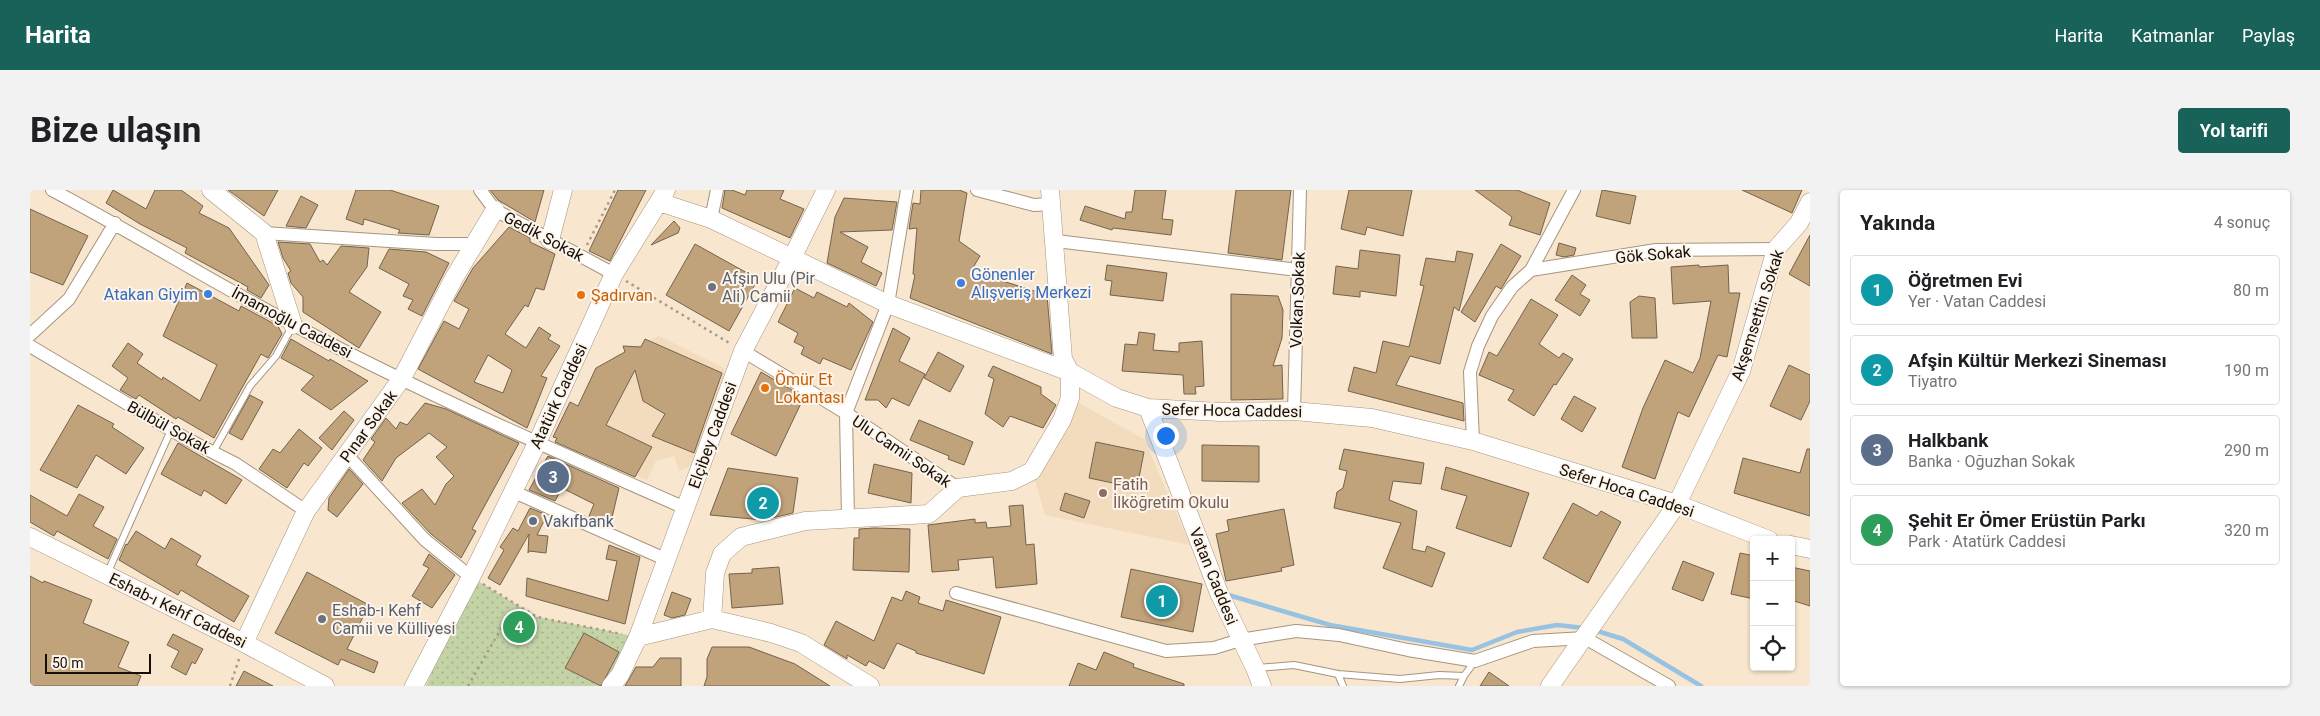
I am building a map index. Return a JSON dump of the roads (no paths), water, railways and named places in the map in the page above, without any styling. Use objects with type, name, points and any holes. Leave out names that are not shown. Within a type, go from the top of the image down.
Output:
[{"type":"street","name":"İmamoğlu Caddesi","points":[[52,190],[115,223],[293,325],[537,443],[685,508]]},
{"type":"street","points":[[211,190],[264,233],[293,325]]},
{"type":"street","name":"Gedik Sokak","points":[[480,190],[495,210],[582,255],[614,274]]},
{"type":"street","points":[[550,240],[563,190]]},
{"type":"street","points":[[711,219],[717,190]]},
{"type":"street","name":"Elçibey Caddesi","points":[[612,686],[620,675],[638,637],[665,559],[743,352],[826,190]]},
{"type":"street","points":[[848,519],[846,413],[888,304],[907,190]]},
{"type":"street","points":[[712,619],[715,573],[722,554],[741,537],[805,522],[929,514],[958,488],[1012,481],[1032,471],[1062,420],[1070,398],[1070,372],[1063,359],[1056,240],[1051,197],[1034,205],[977,190]]},
{"type":"street","name":"Volkan Sokak","points":[[1294,411],[1300,190]]},
{"type":"street","points":[[1473,441],[1470,372],[1478,346],[1492,316],[1512,287],[1531,270],[1574,190]]},
{"type":"street","name":"Sefer Hoca Caddesi","points":[[663,196],[888,304],[1070,372],[1117,398],[1148,408],[1220,412],[1294,411],[1372,418],[1473,441],[1677,504],[1759,536]]},
{"type":"street","name":"Atatürk Caddesi","points":[[414,686],[471,577],[537,443],[614,274],[663,196]]},
{"type":"street","name":"Akşemsettin Sokak","points":[[1550,686],[1677,504],[1741,371],[1776,249],[1805,226],[1810,202]]},
{"type":"street","name":"Pınar Sokak","points":[[244,643],[306,512],[402,378],[474,244],[495,210]]},
{"type":"street","points":[[30,335],[69,299],[115,223]]},
{"type":"street","points":[[264,233],[436,244],[474,244]]},
{"type":"street","points":[[1056,240],[1298,270]]},
{"type":"street","name":"Gök Sokak","points":[[1531,270],[1656,250],[1776,249]]},
{"type":"street","name":"Bülbül Sokak","points":[[30,346],[171,430],[236,464],[306,512]]},
{"type":"street","name":"Ulu Camii Sokak","points":[[743,352],[846,413],[958,488]]},
{"type":"street","name":"Vatan Caddesi","points":[[1148,408],[1219,592],[1262,686]]},
{"type":"street","points":[[347,455],[425,540],[471,577]]},
{"type":"street","points":[[512,491],[665,559]]},
{"type":"street","name":"Eshab-ı Kehf Caddesi","points":[[30,537],[244,643],[325,686]]},
{"type":"street","points":[[1795,546],[1810,549]]},
{"type":"street","points":[[956,593],[1166,651],[1214,648],[1240,640],[1296,631],[1339,635],[1408,650],[1474,661],[1533,641],[1585,638],[1669,686]]},
{"type":"street","points":[[638,637],[712,619],[771,633],[801,644],[870,686]]},
{"type":"lane","points":[[213,452],[250,386],[276,356],[293,325]]},
{"type":"lane","points":[[107,575],[171,430]]},
{"type":"lane","points":[[1458,686],[1474,661]]},
{"type":"lane","points":[[1255,668],[1294,665],[1338,674],[1400,679],[1439,675],[1464,676]]},
{"type":"lane","points":[[1338,674],[1343,686]]},
{"type":"waterway","points":[[1225,594],[1330,625],[1472,650],[1517,632],[1557,625],[1584,628]]},
{"type":"waterway","points":[[1594,630],[1623,639],[1701,686]]},
{"type":"place","name":"Gönenler Alışveriş Merkezi","points":[[961,283]]},
{"type":"place","name":"Afşin Ulu (Pir Ali) Camii","points":[[712,287]]},
{"type":"place","name":"Atakan Giyim","points":[[208,294]]},
{"type":"place","name":"Şadırvan","points":[[581,295]]},
{"type":"place","name":"Ömür Et Lokantası","points":[[765,388]]},
{"type":"place","name":"Halkbank","points":[[553,477]]},
{"type":"place","name":"Fatih İlköğretim Okulu","points":[[1103,493]]},
{"type":"place","name":"Afşin Kültür Merkezi Sineması","points":[[763,503]]},
{"type":"place","name":"Vakıfbank","points":[[533,521]]},
{"type":"place","name":"Öğretmen Evi","points":[[1162,601]]},
{"type":"place","name":"Eshab-ı Kehf Camii ve Külliyesi","points":[[322,619]]},
{"type":"place","name":"Şehit Er Ömer Erüstün Parkı","points":[[519,627]]}]
